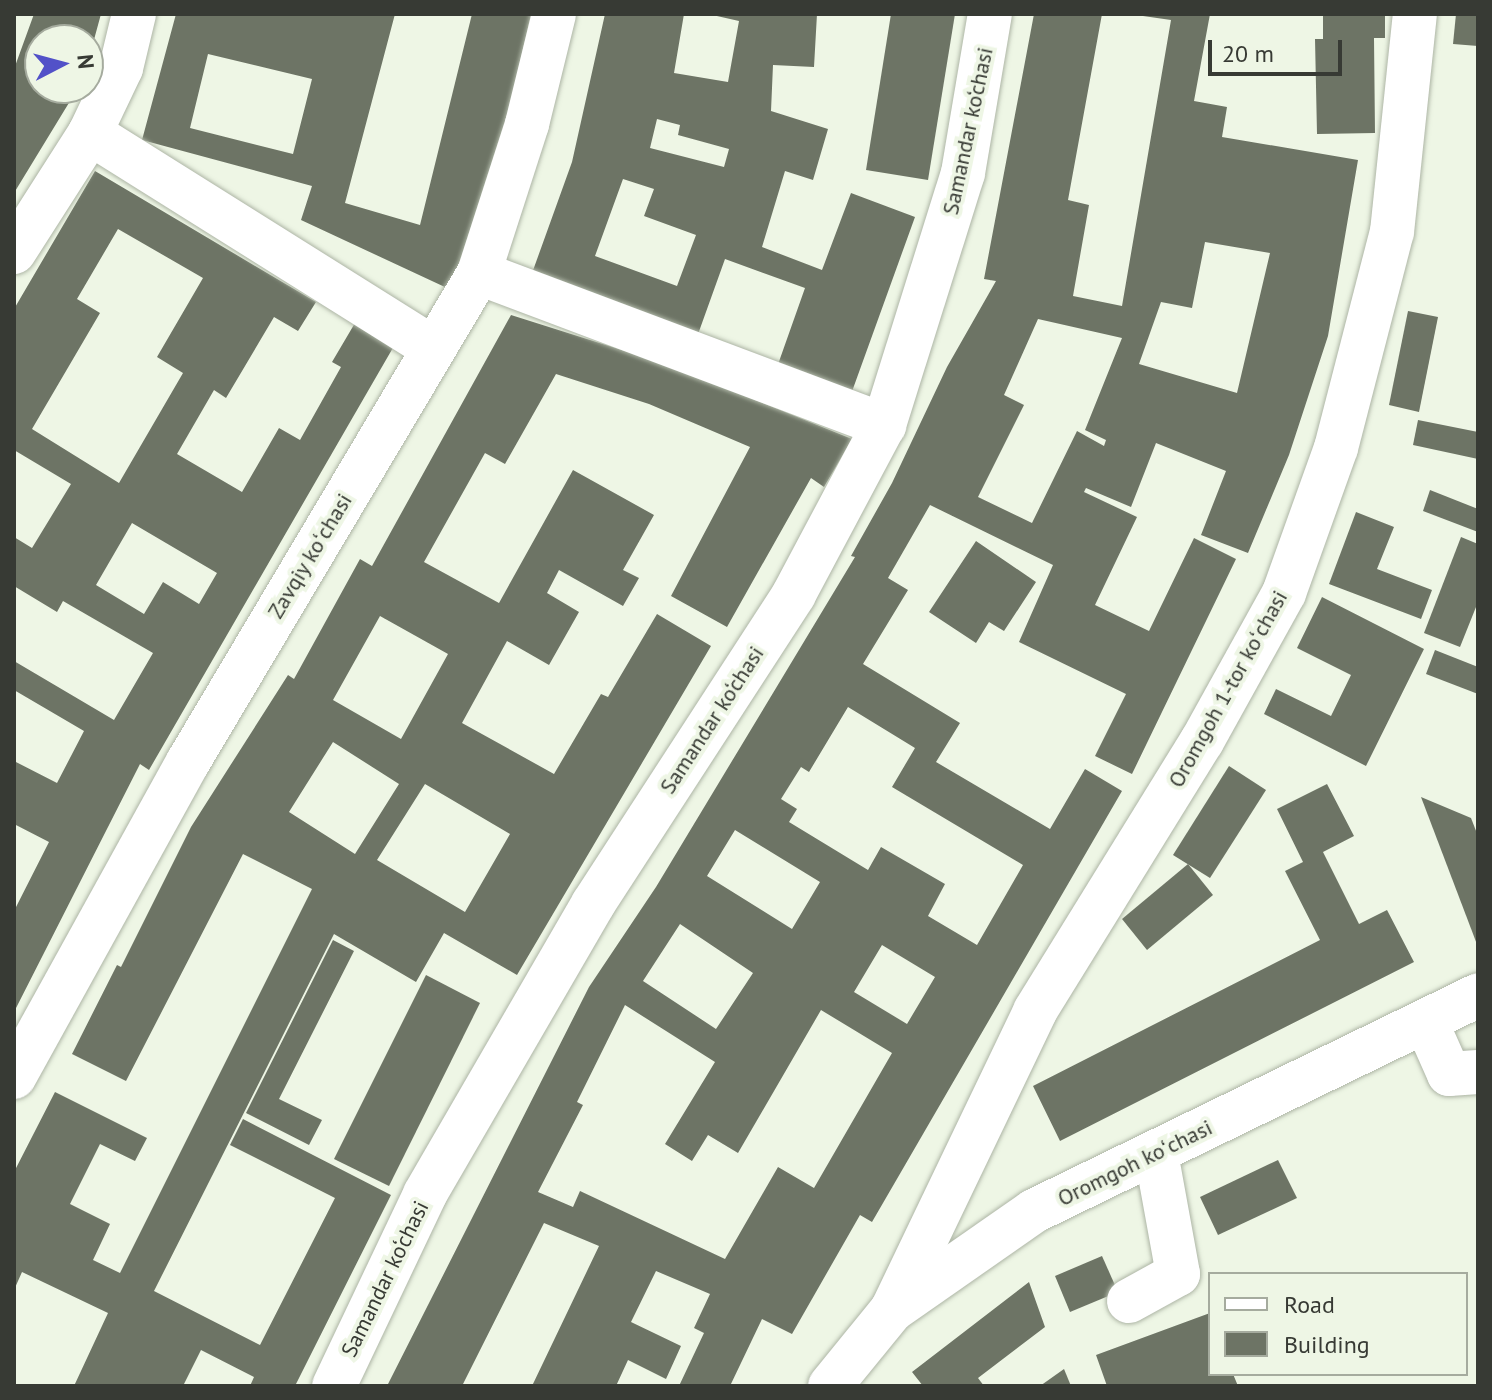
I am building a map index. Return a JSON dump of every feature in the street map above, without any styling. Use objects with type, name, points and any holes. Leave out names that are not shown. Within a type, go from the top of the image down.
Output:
[{"type":"street","points":[[14,252],[90,133],[121,68],[134,14]]},
{"type":"street","name":"Zavqiy koʻchasi","points":[[14,1077],[188,762],[479,273],[527,124],[554,14]]},
{"type":"street","name":"Samandar ko‘chasi","points":[[334,1386],[425,1194],[593,904],[794,594],[884,425],[963,173],[990,14]]},
{"type":"street","name":"Oromgoh 1-tor koʻchasi","points":[[892,1310],[1035,1011],[1202,741],[1284,593],[1336,448],[1392,232],[1415,14]]},
{"type":"street","points":[[90,133],[433,348]]},
{"type":"street","points":[[479,273],[884,425]]},
{"type":"street","name":"Oromgoh koʻchasi","points":[[830,1386],[862,1352],[892,1310],[1034,1211],[1478,995]]},
{"type":"street","points":[[1426,1022],[1449,1074],[1478,1072]]},
{"type":"street","points":[[1129,1301],[1178,1274],[1156,1153]]},
{"type":"building","points":[[34,14],[101,14],[98,24],[30,24]]},
{"type":"building","points":[[176,14],[395,14],[345,203],[420,225],[472,14],[531,14],[484,219],[447,288],[301,220],[312,186],[142,140]],"holes":[[[208,54],[312,79],[293,154],[190,128]]]},
{"type":"building","points":[[605,14],[684,14],[674,73],[728,82],[739,21],[708,14],[817,14],[814,67],[773,65],[771,111],[828,129],[813,180],[785,171],[762,247],[822,270],[851,193],[915,217],[850,397],[776,370],[805,288],[725,259],[697,337],[531,276],[572,162]],"holes":[[[657,119],[680,125],[678,135],[729,149],[724,167],[650,148]],[[623,179],[654,189],[644,216],[696,235],[677,286],[595,256]]]},
{"type":"building","points":[[891,14],[955,14],[928,180],[866,170]]},
{"type":"building","points":[[1034,14],[1102,14],[1068,200],[1089,205],[1073,296],[1122,306],[1171,20],[1129,14],[1210,14],[1194,101],[1227,107],[1222,137],[1358,160],[1328,336],[1289,455],[1248,553],[1201,535],[1226,471],[1156,443],[1131,507],[1086,488],[1084,492],[1137,517],[1095,605],[1149,631],[1194,538],[1236,559],[1132,774],[1095,756],[1126,694],[1019,642],[1053,565],[930,505],[888,578],[908,590],[863,664],[960,723],[936,762],[1050,829],[1085,769],[1122,791],[872,1222],[860,1215],[792,1334],[762,1319],[730,1386],[679,1386],[704,1333],[694,1328],[710,1294],[656,1271],[631,1322],[681,1346],[666,1379],[628,1360],[616,1386],[532,1386],[599,1246],[544,1223],[462,1386],[387,1386],[589,987],[656,887],[855,557],[851,556],[892,483],[947,367],[996,281],[984,279]],"holes":[[[1205,242],[1270,253],[1237,393],[1139,364],[1161,302],[1192,308]],[[1038,319],[1122,338],[1085,430],[1106,440],[1104,446],[1077,431],[1032,523],[978,497],[1024,405],[1004,395]],[[848,707],[915,748],[892,787],[1023,865],[977,945],[928,916],[945,884],[881,847],[868,870],[789,822],[797,809],[781,799],[801,767],[809,772]],[[735,830],[820,882],[792,929],[707,876]],[[680,924],[753,973],[716,1029],[643,981]],[[882,945],[935,977],[907,1024],[854,992]],[[625,1005],[715,1062],[665,1144],[692,1161],[708,1135],[738,1153],[821,1010],[892,1053],[814,1188],[778,1167],[725,1259],[580,1191],[573,1207],[538,1192],[583,1105],[577,1102]]]},
{"type":"building","points":[[1323,14],[1385,14],[1385,38],[1374,38],[1375,133],[1317,134],[1315,39],[1323,39]]},
{"type":"building","points":[[1456,14],[1478,14],[1478,46],[1453,44]]},
{"type":"building","points":[[24,42],[24,104],[68,104],[14,193],[14,69]]},
{"type":"building","points":[[95,171],[316,302],[298,331],[274,317],[226,398],[214,390],[177,454],[242,492],[279,428],[300,440],[341,367],[332,362],[355,323],[394,346],[149,770],[140,764],[14,1012],[14,911],[49,842],[14,824],[14,761],[57,783],[84,731],[14,690],[14,661],[114,720],[153,653],[63,601],[57,612],[14,586],[14,537],[32,548],[71,484],[14,450],[14,309]],"holes":[[[118,229],[203,278],[157,357],[183,373],[119,483],[32,429],[100,313],[77,299]],[[132,523],[217,573],[199,604],[163,582],[144,614],[96,585]]]},
{"type":"building","points":[[1408,311],[1438,317],[1419,412],[1389,405]]},
{"type":"building","points":[[511,315],[666,364],[852,439],[824,487],[811,478],[727,627],[671,596],[750,447],[649,404],[556,374],[505,464],[485,453],[424,562],[499,603],[573,470],[654,515],[623,570],[639,578],[623,606],[559,570],[547,593],[579,612],[549,665],[507,641],[462,723],[554,774],[601,694],[608,697],[657,614],[711,646],[517,975],[444,933],[416,982],[334,934],[154,1291],[260,1345],[335,1198],[230,1145],[243,1119],[391,1195],[295,1386],[250,1386],[254,1377],[201,1350],[183,1386],[74,1386],[108,1313],[22,1272],[14,1290],[14,1172],[55,1092],[147,1138],[135,1161],[100,1144],[70,1204],[110,1224],[93,1260],[120,1273],[312,889],[243,854],[126,1081],[72,1054],[117,965],[121,967],[191,827],[288,675],[294,679],[360,559],[372,566]],"holes":[[[380,616],[448,654],[401,739],[333,700]],[[333,742],[399,784],[355,854],[289,812]],[[425,784],[510,834],[465,912],[377,860]]]},
{"type":"building","points":[[1418,420],[1478,432],[1478,459],[1413,445]]},
{"type":"building","points":[[1430,490],[1478,509],[1478,532],[1423,511]]},
{"type":"building","points":[[1356,512],[1394,527],[1377,569],[1432,590],[1421,619],[1329,584]]},
{"type":"building","points":[[1461,537],[1478,544],[1478,602],[1460,647],[1424,633]]},
{"type":"building","points":[[976,541],[1036,582],[1004,631],[989,622],[976,643],[929,612]]},
{"type":"building","points":[[1322,597],[1424,649],[1366,766],[1264,714],[1276,689],[1331,716],[1351,675],[1297,648]]},
{"type":"building","points":[[1435,650],[1478,667],[1478,694],[1426,674]]},
{"type":"building","points":[[1229,766],[1266,790],[1210,878],[1173,855]]},
{"type":"building","points":[[1327,784],[1354,836],[1323,852],[1359,924],[1387,910],[1414,962],[1060,1141],[1033,1086],[1320,940],[1285,871],[1303,862],[1277,809]]},
{"type":"building","points":[[1421,797],[1471,818],[1478,836],[1478,947]]},
{"type":"building","points":[[1188,864],[1213,895],[1147,950],[1122,919]]},
{"type":"building","points":[[333,940],[354,951],[279,1099],[322,1120],[309,1145],[246,1113]]},
{"type":"building","points":[[426,975],[480,1003],[389,1186],[334,1159]]},
{"type":"building","points":[[1278,1160],[1297,1198],[1218,1235],[1200,1197]]},
{"type":"building","points":[[1102,1256],[1118,1292],[1070,1312],[1055,1276]]},
{"type":"building","points":[[1029,1282],[1045,1327],[978,1378],[984,1386],[923,1386],[912,1372]]},
{"type":"building","points":[[1208,1314],[1208,1376],[1234,1376],[1238,1386],[1107,1386],[1096,1355]]},
{"type":"building","points":[[1064,1369],[1071,1386],[1040,1386]]}]
